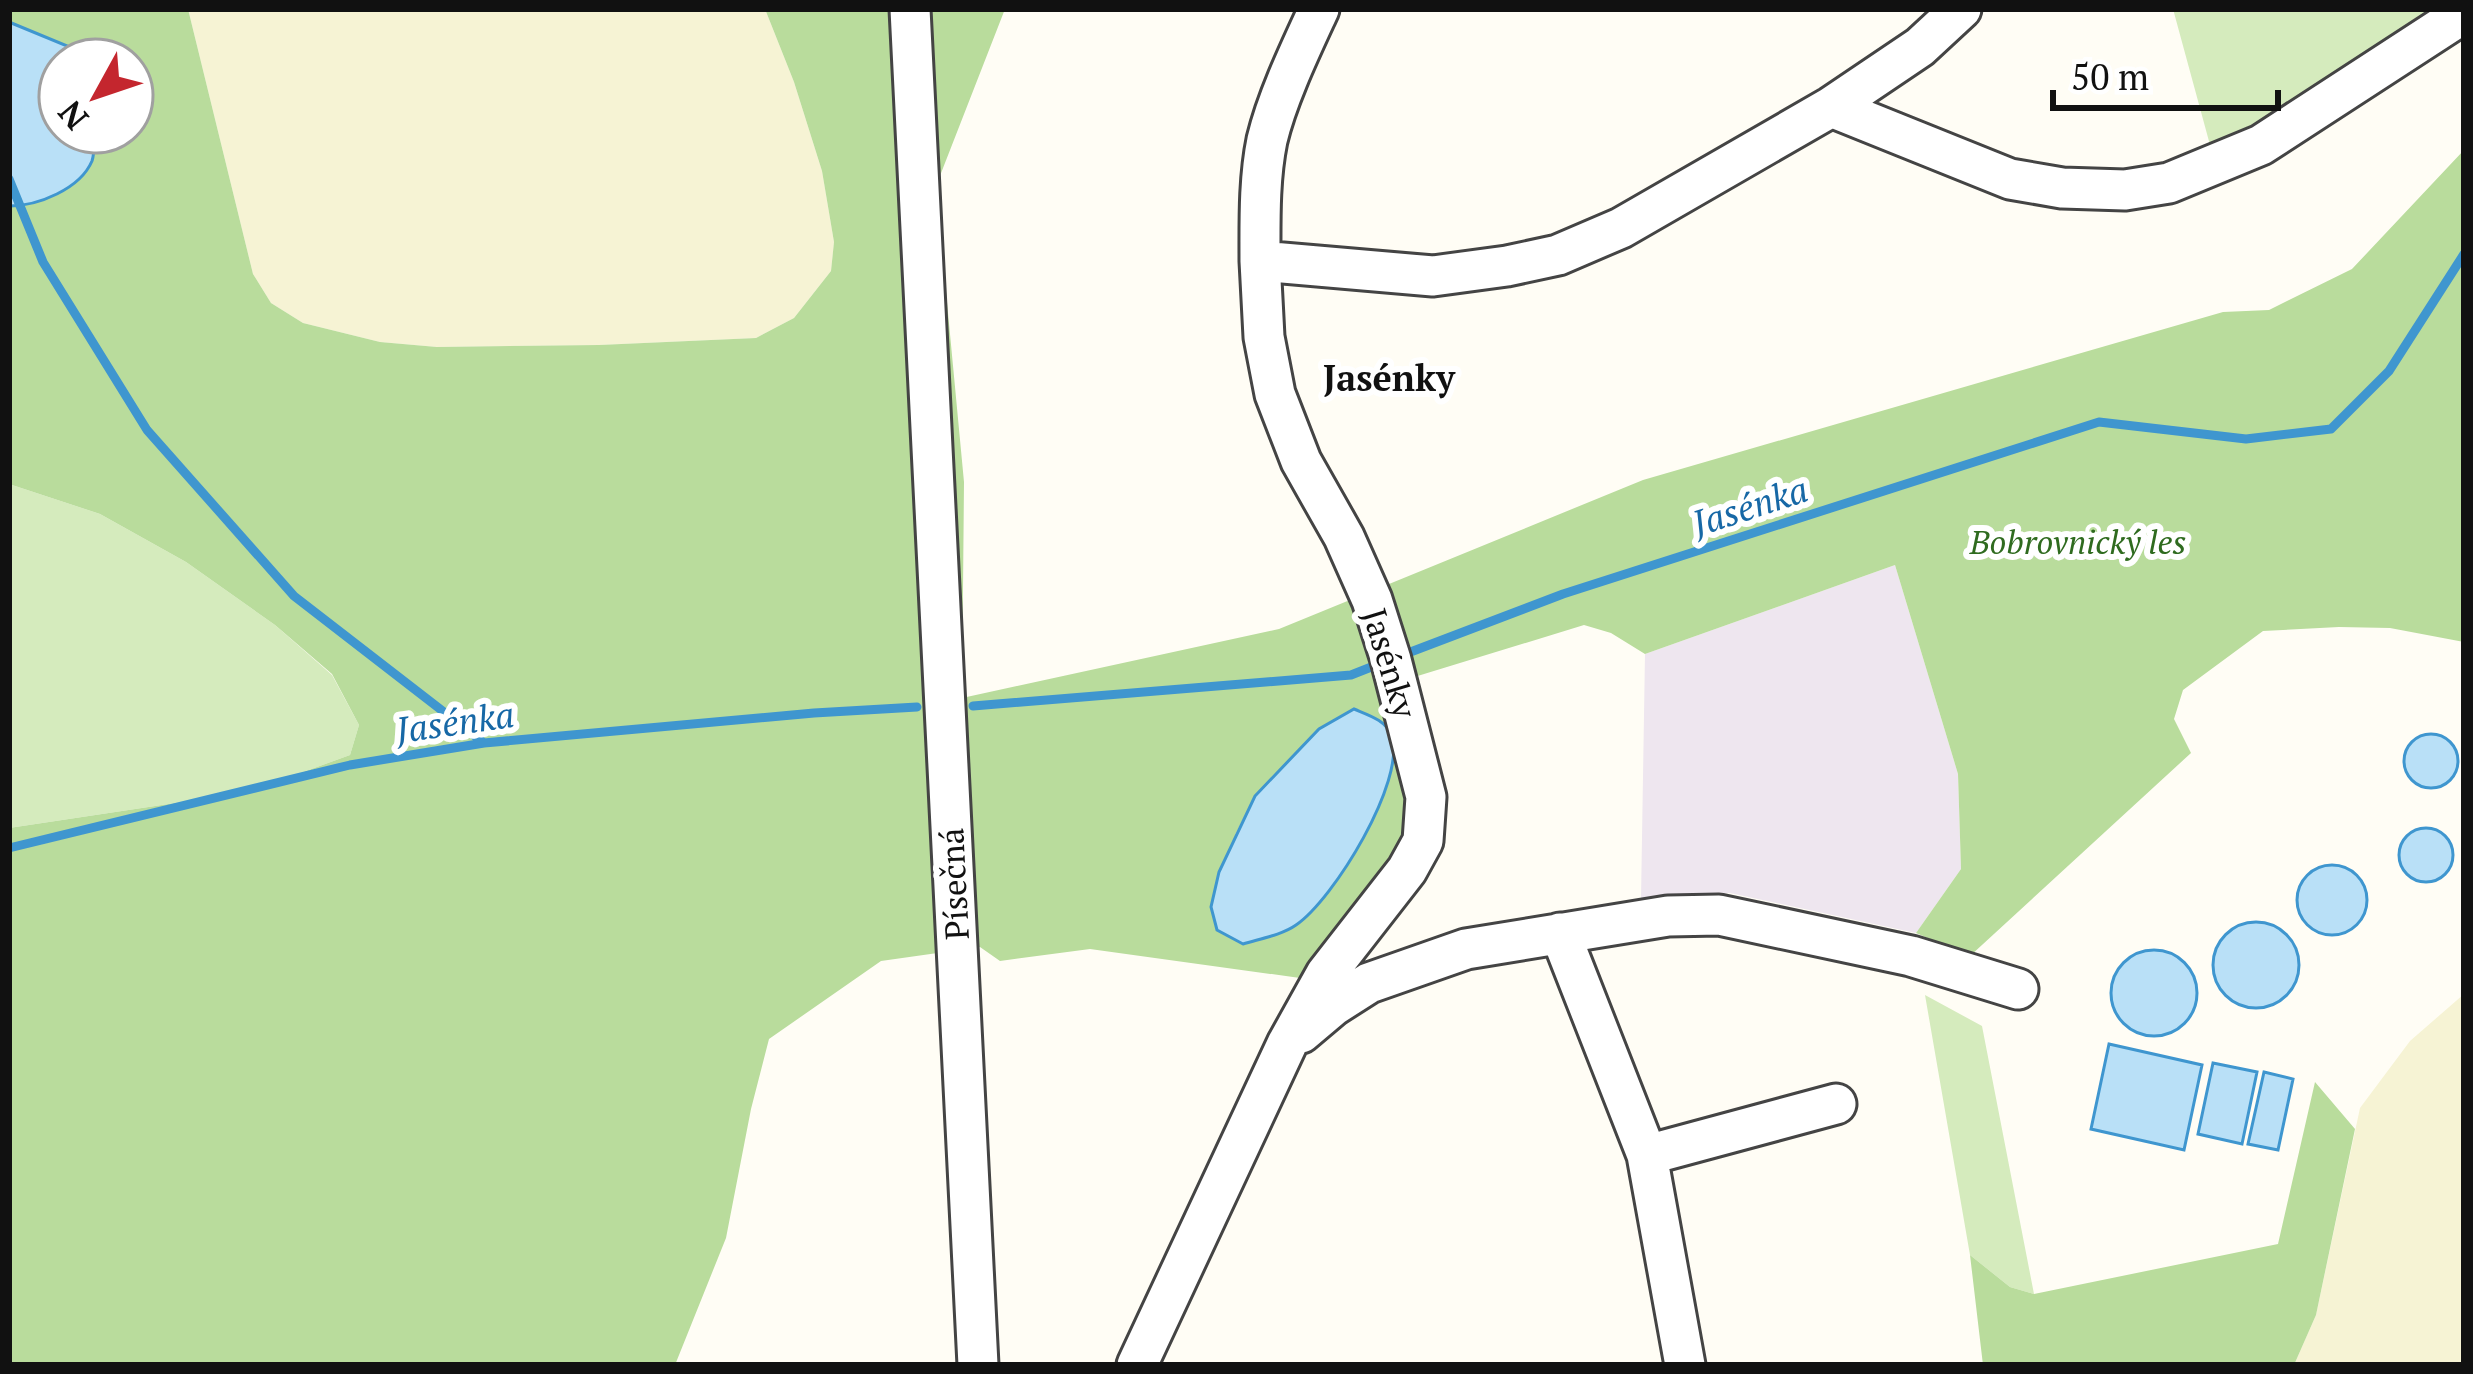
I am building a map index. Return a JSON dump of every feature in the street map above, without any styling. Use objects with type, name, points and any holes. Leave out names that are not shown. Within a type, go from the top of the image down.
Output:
[{"type":"street","name":"Písečná","points":[[910,9],[977,1365]]},
{"type":"street","name":"Jasénky","points":[[1137,1365],[1288,1044],[1326,974],[1408,870],[1423,841],[1426,797],[1372,600],[1344,537],[1301,461],[1275,394],[1264,337],[1260,201],[1268,139],[1319,9]]},
{"type":"street","points":[[1260,261],[1433,276],[1558,255],[1621,229],[1831,107],[1920,47],[1961,9]]},
{"type":"street","points":[[1831,107],[2010,179],[2062,188],[2126,190],[2169,183],[2260,145],[2464,14]]},
{"type":"street","name":"Jasénky","points":[[1288,1044],[1333,1006],[1370,983],[1466,949],[1668,916],[1719,915],[1911,956],[2018,988]]},
{"type":"street","points":[[1560,933],[1647,1155],[1685,1365]]},
{"type":"street","points":[[1647,1155],[1836,1104]]},
{"type":"shaded area","points":[[188,9],[765,9],[822,171],[834,242],[831,271],[794,318],[756,338],[437,347],[380,342],[303,323],[271,303],[253,274]]},
{"type":"shaded area","points":[[1895,565],[1958,774],[1961,869],[1916,933],[1730,893],[1641,899],[1645,654]]},
{"type":"shaded area","points":[[2464,994],[2461,1365],[2294,1365],[2316,1315],[2360,1108],[2410,1041]]},
{"type":"green space","name":"Bobrovnický les","points":[[9,9],[188,9],[253,274],[271,303],[303,323],[380,342],[437,347],[599,345],[756,338],[794,318],[831,271],[834,242],[822,171],[765,9],[1005,9],[936,186],[964,482],[962,698],[1279,629],[1643,480],[2223,312],[2269,310],[2352,269],[2464,150],[2464,642],[2390,628],[2263,631],[2183,690],[2174,719],[2191,753],[1970,956],[1916,933],[1961,869],[1958,774],[1895,565],[1645,654],[1611,633],[1584,625],[1411,678],[1407,849],[1300,978],[1090,949],[1000,961],[980,947],[881,961],[769,1039],[726,1238],[675,1365],[9,1365],[9,828],[248,792],[350,755],[359,725],[332,674],[275,625],[186,562],[100,514],[9,484],[9,206],[17,206],[94,156],[156,156],[156,36],[42,36],[9,22]],"holes":[[[1319,729],[1235,835],[1255,796]]]},
{"type":"green space","points":[[2173,9],[2458,9],[2213,156]]},
{"type":"green space","points":[[9,484],[100,514],[186,562],[275,625],[332,675],[359,725],[350,755],[248,792],[9,828]]},
{"type":"green space","points":[[1925,995],[1982,1026],[2034,1294],[2010,1287],[1970,1255]]},
{"type":"green space","points":[[2315,1082],[2355,1129],[2316,1315],[2294,1365],[1983,1365],[1970,1255],[2010,1287],[2034,1294],[2278,1244]]},
{"type":"water","points":[[9,22],[43,36],[36,36],[36,156],[93,156],[86,171],[68,188],[33,203],[9,206]]},
{"type":"water","points":[[1354,709],[1386,726],[1393,756],[1378,809],[1347,866],[1312,911],[1290,928],[1243,944],[1217,930],[1211,907],[1219,872],[1255,796],[1319,729]]},
{"type":"water","points":[[2431,734],[2450,742],[2458,761],[2450,780],[2431,788],[2412,780],[2404,761],[2412,742]]},
{"type":"water","points":[[2426,828],[2445,836],[2453,855],[2445,874],[2426,882],[2407,874],[2399,855],[2407,836]]},
{"type":"water","points":[[2332,865],[2356,876],[2367,900],[2356,924],[2332,935],[2308,924],[2297,900],[2308,876]]},
{"type":"water","points":[[2256,922],[2272,925],[2286,935],[2296,949],[2296,981],[2286,995],[2272,1005],[2256,1008],[2240,1005],[2226,995],[2216,981],[2213,965],[2216,949],[2226,935],[2240,925]]},
{"type":"water","points":[[2154,950],[2170,953],[2184,963],[2194,977],[2194,1009],[2184,1023],[2170,1033],[2154,1036],[2138,1033],[2124,1023],[2114,1009],[2111,993],[2114,977],[2124,963],[2138,953]]},
{"type":"water","points":[[2109,1044],[2202,1065],[2184,1150],[2091,1129]]},
{"type":"water","points":[[2213,1063],[2257,1072],[2242,1144],[2198,1134]]},
{"type":"water","points":[[2264,1072],[2293,1079],[2278,1150],[2248,1144]]},
{"type":"waterway","points":[[9,179],[43,262],[147,430],[294,596],[484,743]]},
{"type":"waterway","name":"Jasénka","points":[[1400,656],[1563,594],[2099,422],[2246,439],[2331,429],[2389,371],[2464,254]]},
{"type":"waterway","name":"Jasénka","points":[[973,706],[1351,675],[1384,662]]},
{"type":"waterway","name":"Jasénka","points":[[9,848],[350,765],[484,743],[917,707]]},
{"type":"district","name":"Jasénky","points":[[1389,378]]}]
